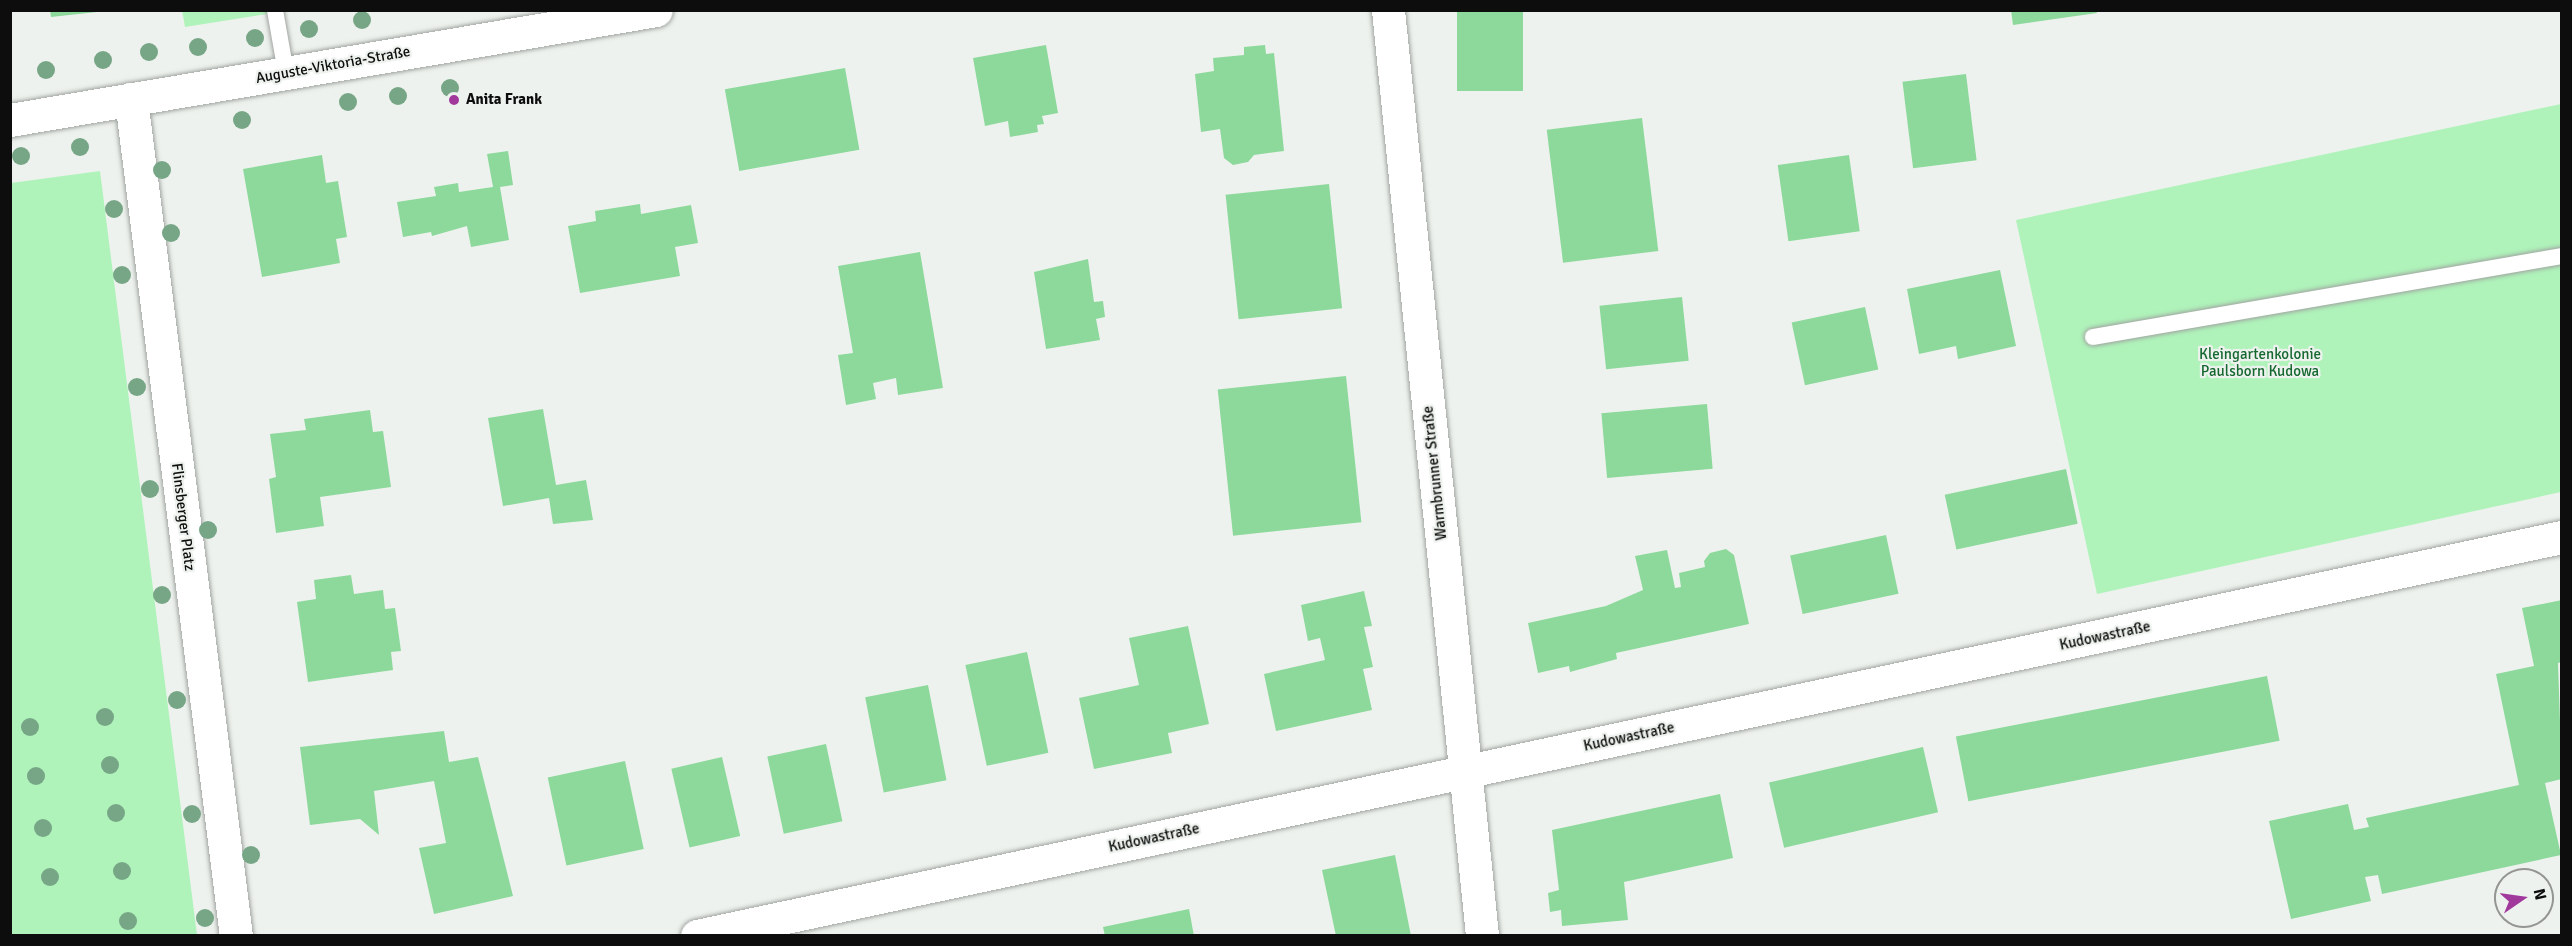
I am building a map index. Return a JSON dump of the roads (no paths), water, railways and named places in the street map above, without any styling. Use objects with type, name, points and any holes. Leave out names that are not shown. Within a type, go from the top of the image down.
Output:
[{"type":"street","name":"Auguste-Viktoria-Straße","points":[[10,120],[656,10]]},
{"type":"street","name":"Warmbrunner Straße","points":[[1388,10],[1482,936]]},
{"type":"street","name":"Flinsberger Platz","points":[[131,99],[236,936]]},
{"type":"street","name":"Kudowastraße","points":[[696,936],[2562,537]]},
{"type":"lane","points":[[275,10],[286,73]]},
{"type":"lane","points":[[2093,337],[2562,256]]},
{"type":"place","name":"Anita Frank","points":[[454,100]]},
{"type":"park label","name":"Kleingartenkolonie Paulsborn Kudowa","points":[[2260,362]]}]
